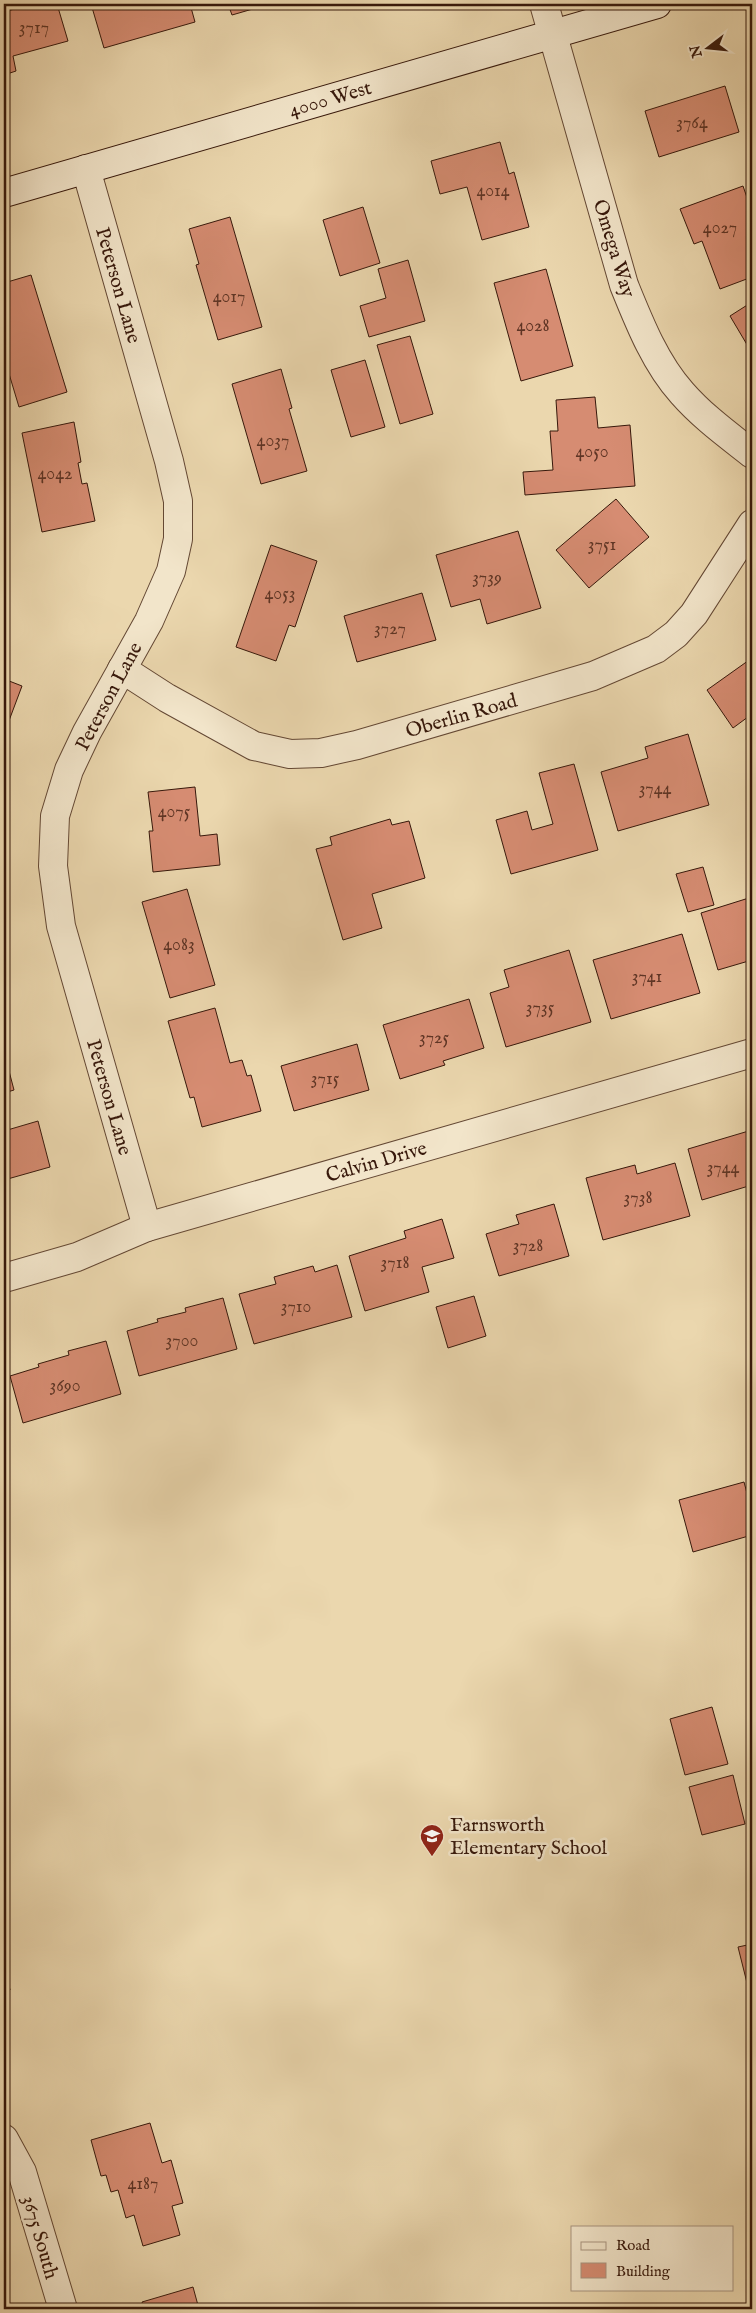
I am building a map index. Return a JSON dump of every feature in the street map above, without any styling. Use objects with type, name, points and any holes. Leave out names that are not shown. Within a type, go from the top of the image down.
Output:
[{"type":"street","name":"Omega Way","points":[[544,4],[624,285],[640,326],[681,392],[711,422],[752,454]]},
{"type":"street","name":"4000 West","points":[[4,193],[656,4]]},
{"type":"street","name":"Peterson Lane","points":[[86,169],[169,462],[178,501],[178,539],[171,571],[149,621],[87,732],[69,770],[55,816],[53,866],[61,926],[147,1227]]},
{"type":"street","name":"Oberlin Road","points":[[122,669],[167,698],[254,746],[290,754],[322,753],[357,745],[593,676],[656,649],[676,634],[694,614],[752,524]]},
{"type":"street","name":"Calvin Drive","points":[[4,1278],[77,1257],[147,1227],[752,1053]]},
{"type":"street","name":"3675 South","points":[[4,2139],[22,2172],[62,2309]]},
{"type":"building","points":[[32,4],[57,4],[68,41],[13,56],[16,71],[4,75],[4,12]]},
{"type":"building","points":[[91,4],[190,4],[195,22],[104,48]]},
{"type":"building","points":[[228,4],[270,4],[232,15]]},
{"type":"building","points":[[725,86],[739,132],[659,157],[645,111]]},
{"type":"building","points":[[500,142],[509,174],[514,172],[529,227],[482,240],[467,187],[440,194],[431,161]]},
{"type":"building","points":[[743,186],[752,212],[752,277],[720,289],[702,241],[694,244],[680,209]]},
{"type":"building","points":[[363,207],[380,263],[340,276],[323,220]]},
{"type":"building","points":[[230,217],[262,327],[218,340],[196,265],[199,264],[189,229]]},
{"type":"building","points":[[408,260],[425,321],[369,337],[360,306],[386,298],[378,269]]},
{"type":"building","points":[[546,269],[573,366],[521,381],[494,283]]},
{"type":"building","points":[[31,275],[67,392],[19,407],[4,357],[4,283]]},
{"type":"building","points":[[752,302],[752,346],[749,348],[730,316]]},
{"type":"building","points":[[410,336],[433,414],[400,424],[377,345]]},
{"type":"building","points":[[365,360],[385,427],[351,437],[331,370]]},
{"type":"building","points":[[281,369],[292,408],[289,409],[307,471],[261,484],[232,384]]},
{"type":"building","points":[[595,397],[598,428],[630,425],[635,486],[525,495],[523,472],[553,470],[550,431],[558,431],[556,400]]},
{"type":"building","points":[[74,422],[81,462],[78,463],[82,484],[87,483],[95,521],[42,532],[22,433]]},
{"type":"building","points":[[616,499],[649,537],[589,588],[556,550]]},
{"type":"building","points":[[518,531],[541,608],[487,624],[480,599],[451,607],[436,555]]},
{"type":"building","points":[[271,545],[317,561],[295,627],[289,625],[276,661],[236,647]]},
{"type":"building","points":[[422,593],[436,640],[357,662],[344,616]]},
{"type":"building","points":[[752,658],[752,714],[733,728],[707,690]]},
{"type":"building","points":[[4,679],[22,686],[4,734]]},
{"type":"building","points":[[688,734],[709,805],[618,831],[601,772],[648,758],[645,747]]},
{"type":"building","points":[[574,764],[598,850],[511,874],[496,820],[527,811],[532,830],[553,824],[539,773]]},
{"type":"building","points":[[195,787],[200,836],[217,834],[220,865],[153,872],[149,831],[153,831],[148,792]]},
{"type":"building","points":[[390,819],[392,825],[409,821],[425,878],[372,894],[382,928],[343,940],[316,849],[332,845],[330,837]]},
{"type":"building","points":[[703,867],[714,905],[688,912],[676,874]]},
{"type":"building","points":[[187,889],[215,985],[170,998],[142,902]]},
{"type":"building","points":[[752,897],[752,960],[718,970],[701,913]]},
{"type":"building","points":[[682,934],[700,993],[611,1019],[593,960]]},
{"type":"building","points":[[569,950],[591,1022],[506,1047],[490,993],[509,987],[504,970]]},
{"type":"building","points":[[469,999],[484,1048],[443,1061],[445,1065],[400,1079],[383,1025]]},
{"type":"building","points":[[215,1008],[230,1063],[242,1060],[247,1076],[251,1075],[261,1111],[202,1127],[194,1097],[190,1098],[168,1021]]},
{"type":"building","points":[[357,1044],[369,1090],[294,1111],[281,1066]]},
{"type":"building","points":[[4,1052],[14,1090],[4,1093]]},
{"type":"building","points":[[38,1121],[50,1167],[4,1180],[4,1131]]},
{"type":"building","points":[[752,1130],[752,1185],[702,1200],[688,1149]]},
{"type":"building","points":[[675,1163],[690,1216],[603,1240],[586,1178],[635,1165],[637,1174]]},
{"type":"building","points":[[554,1204],[569,1256],[499,1276],[486,1234],[519,1224],[516,1215]]},
{"type":"building","points":[[442,1219],[454,1258],[422,1267],[429,1292],[365,1311],[349,1256],[406,1238],[404,1231]]},
{"type":"building","points":[[337,1265],[352,1317],[254,1344],[239,1294],[276,1284],[274,1277],[313,1266],[315,1272]]},
{"type":"building","points":[[474,1296],[486,1336],[448,1348],[436,1307]]},
{"type":"building","points":[[223,1298],[237,1349],[139,1376],[127,1331],[158,1322],[157,1319],[186,1312],[185,1308]]},
{"type":"building","points":[[106,1341],[121,1394],[23,1423],[10,1376],[39,1367],[38,1364],[69,1355],[68,1351]]},
{"type":"building","points":[[744,1482],[752,1512],[752,1535],[693,1552],[679,1500]]},
{"type":"building","points":[[712,1707],[728,1764],[685,1775],[670,1719]]},
{"type":"building","points":[[733,1775],[745,1824],[702,1835],[689,1787]]},
{"type":"building","points":[[752,1944],[752,2003],[738,1947]]},
{"type":"building","points":[[4,1966],[10,1990],[4,1991]]},
{"type":"building","points":[[150,2123],[162,2163],[171,2160],[183,2203],[172,2206],[180,2235],[143,2246],[134,2215],[126,2218],[118,2190],[111,2192],[106,2175],[101,2176],[91,2140]]},
{"type":"building","points":[[193,2287],[199,2309],[144,2309],[142,2302]]},
{"type":"place","name":"Farnsworth Elementary School","points":[[432,1857]]}]
